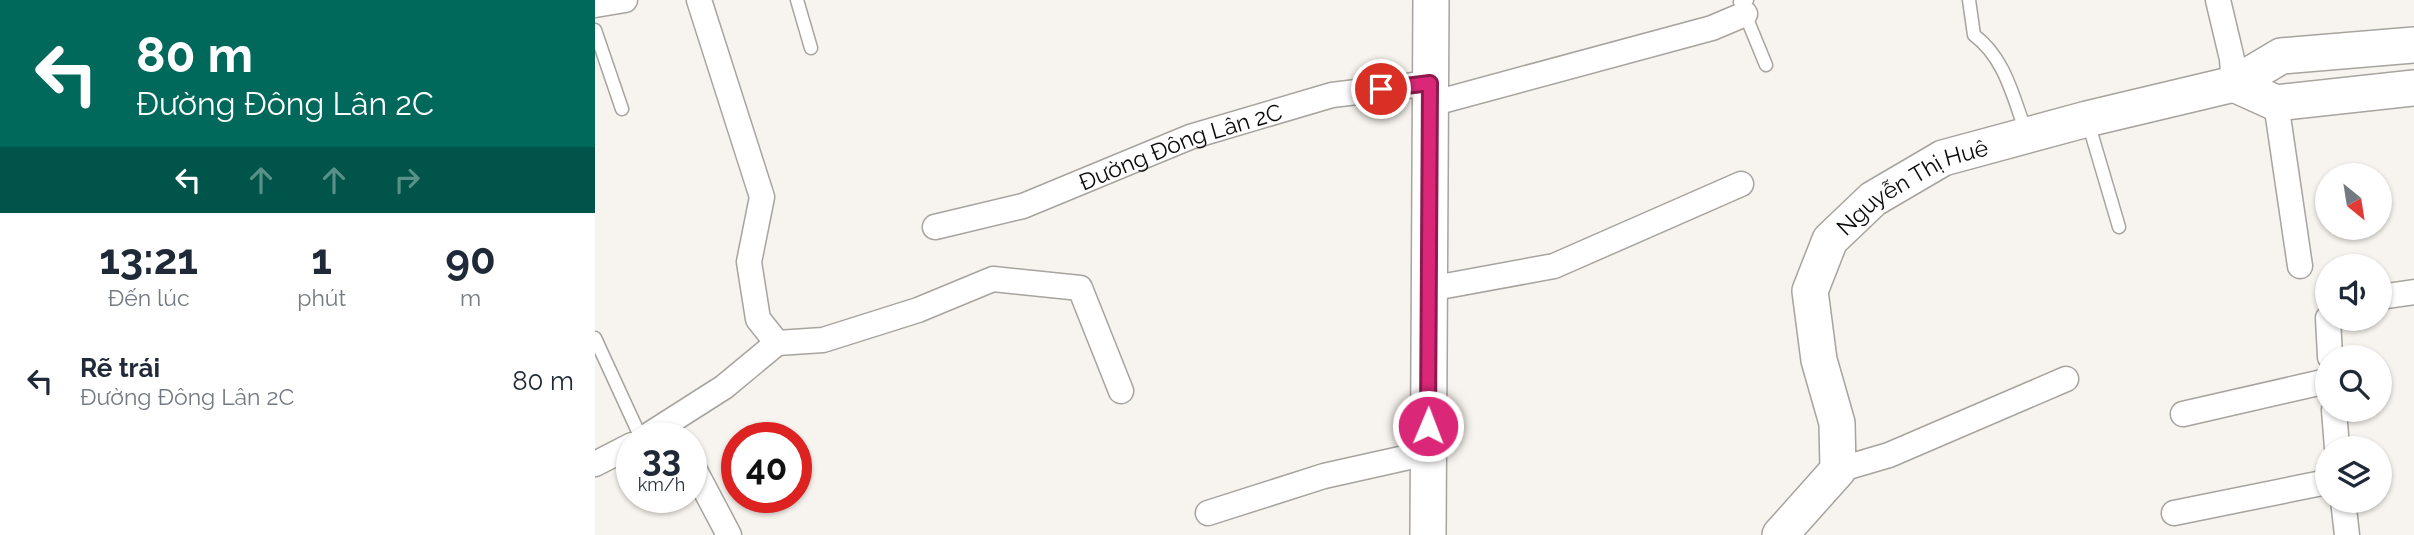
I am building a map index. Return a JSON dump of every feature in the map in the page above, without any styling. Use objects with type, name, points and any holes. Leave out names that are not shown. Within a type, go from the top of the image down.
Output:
[{"type":"street","points":[[595,5],[625,0]]},
{"type":"street","points":[[699,0],[762,197],[749,262],[758,319],[777,343]]},
{"type":"street","points":[[1427,535],[1431,0]]},
{"type":"street","points":[[2218,0],[2232,59],[2234,85],[2276,103],[2414,88]]},
{"type":"street","name":"Đường Đông Lân 2C","points":[[935,227],[1023,206],[1190,137],[1332,95],[1431,93],[1712,28],[1746,7]]},
{"type":"street","name":"Nguyễn Thị Huê","points":[[1838,470],[1837,423],[1819,360],[1810,291],[1830,240],[1873,199],[1943,158],[2087,119],[2234,85],[2281,56],[2414,45]]},
{"type":"street","points":[[2276,103],[2300,266]]},
{"type":"street","points":[[1429,289],[1554,266],[1741,184]]},
{"type":"street","points":[[683,422],[777,343],[823,340],[918,310],[993,279],[1080,288],[1121,391]]},
{"type":"street","points":[[2392,295],[2414,292]]},
{"type":"street","points":[[1783,534],[1838,470],[1889,455],[2066,379]]},
{"type":"street","points":[[2183,414],[2315,384]]},
{"type":"street","points":[[595,464],[616,453]]},
{"type":"street","points":[[1208,513],[1324,475],[1427,453]]},
{"type":"street","points":[[2174,513],[2315,484]]},
{"type":"street","points":[[707,493],[729,535]]},
{"type":"street","points":[[2344,513],[2347,535]]},
{"type":"lane","points":[[797,0],[811,48]]},
{"type":"lane","points":[[1969,0],[1974,35],[1986,44],[1999,62],[2027,135]]},
{"type":"lane","points":[[1746,7],[1766,65]]},
{"type":"lane","points":[[595,30],[622,109]]},
{"type":"lane","points":[[2087,119],[2119,227]]},
{"type":"lane","points":[[595,338],[635,422]]},
{"type":"route","points":[[1381,89],[1430,83],[1428,426]]}]
